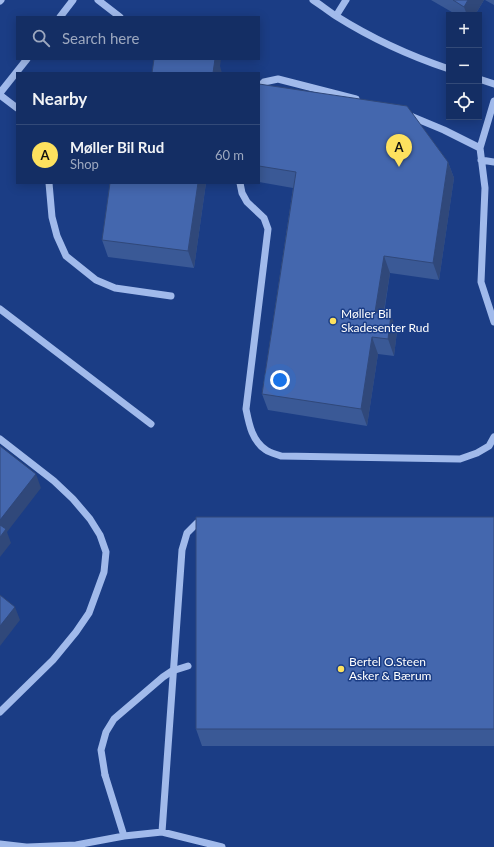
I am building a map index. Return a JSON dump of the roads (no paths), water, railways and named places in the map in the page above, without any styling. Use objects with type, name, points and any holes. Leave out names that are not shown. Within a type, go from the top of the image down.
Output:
[{"type":"street","points":[[61,16],[73,0]]},
{"type":"street","points":[[98,0],[119,16]]},
{"type":"street","points":[[313,0],[336,16],[384,43],[446,68]]},
{"type":"street","points":[[336,16],[346,0]]},
{"type":"street","points":[[17,72],[26,60]]},
{"type":"street","points":[[16,73],[0,94],[16,107]]},
{"type":"street","points":[[260,86],[264,82],[278,79],[362,101]]},
{"type":"street","points":[[482,80],[494,84]]},
{"type":"street","points":[[494,101],[480,148],[485,188],[481,282],[494,322]]},
{"type":"street","points":[[400,112],[444,130],[480,148]]},
{"type":"street","points":[[482,160],[494,162]]},
{"type":"street","points":[[49,184],[52,217],[57,236],[66,256],[96,280],[115,288],[170,296]]},
{"type":"street","points":[[240,184],[242,193],[247,202],[264,218],[268,229],[246,408],[250,429],[255,440],[266,450],[281,456],[460,459],[477,454],[489,446],[494,437]]},
{"type":"street","points":[[0,309],[151,424]]},
{"type":"street","points":[[0,439],[54,481],[73,499],[100,535],[106,552],[104,572],[89,613],[76,632],[53,660],[0,712]]},
{"type":"street","points":[[162,832],[182,550],[187,533],[197,523],[211,521]]},
{"type":"street","points":[[124,836],[104,775],[101,750],[106,732],[114,719],[163,677],[172,671],[188,666]]},
{"type":"street","points":[[0,844],[27,847],[76,844],[124,836],[162,832],[222,847]]},
{"type":"place","name":"Møller Bil Rud","points":[[399,167]]},
{"type":"place","name":"Møller Bil Skadesenter Rud","points":[[333,321]]},
{"type":"place","name":"Bertel O.Steen Asker & Bærum","points":[[341,669]]}]
